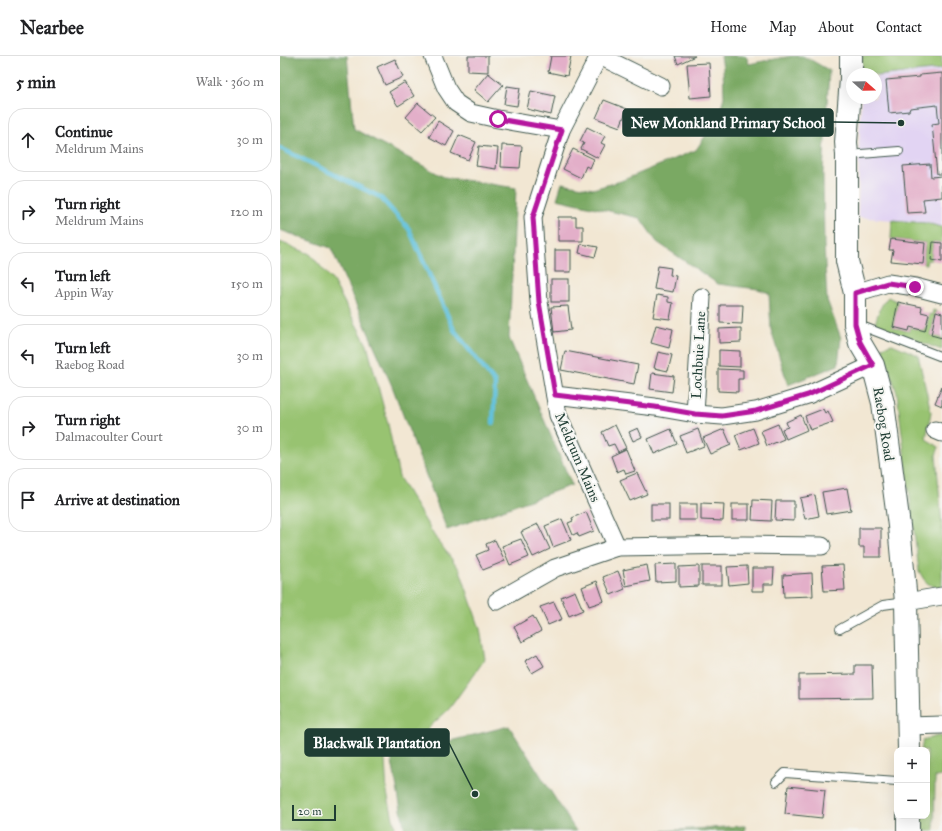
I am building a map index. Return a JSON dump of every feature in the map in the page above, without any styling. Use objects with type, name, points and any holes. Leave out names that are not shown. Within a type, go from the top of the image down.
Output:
[{"type":"main road","name":"Raebog Road","points":[[851,56],[851,79],[846,142],[847,261],[855,293],[855,324],[860,342],[873,365],[883,403],[899,526],[906,602],[909,747]]},
{"type":"main road","points":[[908,819],[908,831]]},
{"type":"street","points":[[433,56],[446,88],[452,98],[471,113],[562,130]]},
{"type":"street","name":"Meldrum Mains","points":[[617,547],[558,414],[539,302],[533,217],[562,130],[600,56],[661,86]]},
{"type":"street","points":[[855,293],[888,283],[915,287],[942,294]]},
{"type":"street","name":"Lochbuie Lane","points":[[695,414],[702,297]]},
{"type":"street","points":[[555,395],[655,407],[695,414],[722,416],[756,411],[808,395],[873,365]]},
{"type":"street","points":[[497,601],[555,568],[617,547],[743,545],[822,546]]},
{"type":"street","points":[[906,602],[942,596]]},
{"type":"street","points":[[908,726],[942,726]]},
{"type":"lane","points":[[847,155],[899,151]]},
{"type":"lane","points":[[855,324],[942,357]]},
{"type":"lane","points":[[840,629],[883,605],[906,602]]},
{"type":"lane","points":[[776,782],[785,773],[894,781]]},
{"type":"shaded area","points":[[942,69],[942,227],[926,223],[858,217],[861,104],[882,104],[882,75]]},
{"type":"green space","points":[[280,56],[347,56],[354,129],[444,177],[516,188],[509,338],[572,485],[447,530],[392,386],[331,248],[280,230]]},
{"type":"green space","points":[[721,56],[746,56],[749,64],[801,56],[829,70],[823,173],[824,245],[827,300],[841,338],[838,365],[788,385],[771,330],[769,293],[758,289],[718,284],[657,242],[640,218],[557,199],[562,183],[593,189],[621,181],[696,150],[718,117],[724,97]]},
{"type":"green space","points":[[862,56],[942,56],[942,69],[882,75],[882,68],[862,68]]},
{"type":"green space","points":[[892,220],[926,223],[942,227],[942,243],[933,242],[931,260],[927,260],[926,265],[923,264],[925,243],[891,239]]},
{"type":"green space","points":[[280,242],[310,254],[333,281],[367,345],[388,424],[399,477],[435,537],[460,570],[480,629],[485,659],[449,709],[424,732],[384,745],[387,793],[395,827],[391,831],[280,831]]},
{"type":"green space","points":[[888,297],[898,302],[893,327],[909,331],[910,327],[925,331],[929,314],[932,315],[933,310],[936,311],[931,335],[942,338],[942,350],[875,325],[883,303]]},
{"type":"green space","points":[[892,344],[918,355],[931,412],[926,439],[939,447],[936,455],[942,527],[942,587],[930,585],[919,571],[897,393],[882,347]]},
{"type":"green space","points":[[509,726],[576,831],[405,831],[391,756]]},
{"type":"green space","points":[[938,736],[942,737],[942,776],[935,777],[934,831],[919,831],[919,819],[930,819],[930,747],[922,747],[923,740]]},
{"type":"green space","points":[[744,826],[745,831],[659,831]]},
{"type":"building","points":[[468,56],[488,56],[488,72],[468,71]]},
{"type":"building","points":[[551,56],[571,56],[567,76],[548,72]]},
{"type":"building","points":[[675,56],[695,56],[678,64]]},
{"type":"building","points":[[395,59],[403,77],[385,85],[377,67]]},
{"type":"building","points":[[709,63],[711,96],[690,98],[687,64]]},
{"type":"building","points":[[488,73],[503,85],[488,102],[474,90]]},
{"type":"building","points":[[942,73],[942,174],[937,174],[932,124],[939,123],[937,105],[910,108],[909,111],[889,113],[886,80],[920,77],[920,75]]},
{"type":"building","points":[[405,82],[414,96],[398,106],[389,92]]},
{"type":"building","points":[[507,86],[520,88],[517,106],[504,104]]},
{"type":"building","points":[[531,91],[555,96],[551,115],[527,109]]},
{"type":"building","points":[[604,100],[627,109],[620,127],[596,118]]},
{"type":"building","points":[[418,103],[435,117],[422,131],[406,117]]},
{"type":"building","points":[[438,121],[454,131],[446,146],[429,137]]},
{"type":"building","points":[[587,127],[605,136],[601,143],[605,145],[598,158],[581,149],[584,143],[580,141]]},
{"type":"building","points":[[459,135],[476,142],[468,160],[451,153]]},
{"type":"building","points":[[502,145],[522,146],[520,168],[501,167]]},
{"type":"building","points":[[479,146],[498,148],[496,169],[476,166]]},
{"type":"building","points":[[573,149],[594,159],[590,168],[586,166],[581,178],[563,169]]},
{"type":"building","points":[[930,164],[931,177],[942,176],[942,197],[923,199],[925,212],[907,213],[903,166]]},
{"type":"building","points":[[558,217],[576,217],[576,226],[583,226],[583,241],[558,241]]},
{"type":"building","points":[[891,239],[925,243],[923,264],[891,261],[893,250],[889,250]]},
{"type":"building","points":[[933,242],[942,243],[942,262],[931,260]]},
{"type":"building","points":[[581,244],[598,247],[595,257],[579,253]]},
{"type":"building","points":[[555,250],[571,250],[571,272],[555,272]]},
{"type":"building","points":[[658,266],[671,268],[670,275],[676,276],[673,292],[654,289]]},
{"type":"building","points":[[551,279],[569,279],[569,302],[551,302]]},
{"type":"building","points":[[657,295],[668,297],[668,302],[673,303],[670,319],[653,317]]},
{"type":"building","points":[[898,302],[922,307],[921,312],[929,314],[925,331],[910,327],[909,331],[893,327]]},
{"type":"building","points":[[720,305],[743,305],[742,324],[720,323]]},
{"type":"building","points":[[568,306],[571,330],[554,332],[551,307]]},
{"type":"building","points":[[936,311],[942,313],[942,338],[931,335]]},
{"type":"building","points":[[656,325],[673,329],[669,348],[651,343]]},
{"type":"building","points":[[741,328],[741,342],[719,343],[719,329]]},
{"type":"building","points":[[719,350],[740,351],[740,367],[719,366]]},
{"type":"building","points":[[565,351],[638,365],[634,384],[561,370]]},
{"type":"building","points":[[658,352],[672,355],[668,371],[654,368]]},
{"type":"building","points":[[718,369],[743,370],[743,379],[738,379],[738,392],[718,391]]},
{"type":"building","points":[[652,373],[674,376],[672,392],[650,389]]},
{"type":"building","points":[[942,386],[942,406],[935,403]]},
{"type":"building","points":[[823,409],[825,413],[828,411],[833,422],[810,430],[805,416]]},
{"type":"building","points":[[801,415],[807,430],[786,439],[782,429],[788,427],[786,422]]},
{"type":"building","points":[[778,424],[784,439],[767,446],[761,431]]},
{"type":"building","points":[[615,425],[626,448],[618,452],[614,444],[608,446],[602,432]]},
{"type":"building","points":[[638,428],[642,437],[633,441],[629,432]]},
{"type":"building","points":[[753,428],[759,443],[741,450],[735,435]]},
{"type":"building","points":[[671,429],[677,444],[654,454],[648,439]]},
{"type":"building","points":[[698,429],[704,446],[686,453],[680,436]]},
{"type":"building","points":[[724,429],[731,445],[710,454],[703,438]]},
{"type":"building","points":[[626,449],[635,471],[626,474],[624,469],[617,472],[611,456]]},
{"type":"building","points":[[637,473],[647,494],[630,501],[620,480]]},
{"type":"building","points":[[847,488],[851,510],[826,514],[822,492]]},
{"type":"building","points":[[815,495],[819,516],[805,519],[800,498]]},
{"type":"building","points":[[753,500],[772,501],[771,521],[752,520]]},
{"type":"building","points":[[776,501],[794,501],[794,521],[775,520]]},
{"type":"building","points":[[701,503],[724,504],[723,521],[701,520]]},
{"type":"building","points":[[651,504],[669,504],[669,520],[651,520]]},
{"type":"building","points":[[679,504],[697,504],[697,520],[679,520]]},
{"type":"building","points":[[732,504],[749,504],[749,520],[732,520]]},
{"type":"building","points":[[586,512],[594,531],[579,537],[577,533],[573,535],[568,523],[573,521],[572,518]]},
{"type":"building","points":[[562,519],[571,540],[553,547],[545,526]]},
{"type":"building","points":[[538,524],[550,549],[533,557],[521,532]]},
{"type":"building","points":[[859,528],[881,528],[881,557],[864,557],[864,547],[859,547]]},
{"type":"building","points":[[521,539],[529,557],[510,565],[502,546]]},
{"type":"building","points":[[495,540],[505,561],[483,570],[476,555],[488,550],[486,544]]},
{"type":"building","points":[[676,564],[676,581],[656,582],[655,565]]},
{"type":"building","points":[[647,565],[650,581],[626,586],[623,570]]},
{"type":"building","points":[[843,565],[845,590],[824,591],[822,566]]},
{"type":"building","points":[[699,566],[699,586],[679,587],[679,567]]},
{"type":"building","points":[[702,566],[722,566],[722,585],[702,585]]},
{"type":"building","points":[[747,566],[748,583],[729,585],[727,567]]},
{"type":"building","points":[[752,568],[774,568],[773,584],[764,584],[764,591],[752,591]]},
{"type":"building","points":[[618,571],[625,589],[611,595],[603,577]]},
{"type":"building","points":[[812,573],[813,596],[784,597],[783,575]]},
{"type":"building","points":[[597,581],[604,601],[589,606],[582,587]]},
{"type":"building","points":[[575,591],[583,610],[569,616],[561,597]]},
{"type":"building","points":[[554,602],[562,619],[548,625],[540,607]]},
{"type":"building","points":[[533,616],[541,631],[522,642],[514,627]]},
{"type":"building","points":[[537,654],[544,666],[532,673],[525,661]]},
{"type":"building","points":[[855,665],[872,665],[873,698],[799,699],[799,675],[855,674]]},
{"type":"building","points":[[788,786],[825,790],[822,818],[785,814]]},
{"type":"waterway","points":[[280,148],[380,197],[409,229],[454,330],[495,383],[493,423]]},
{"type":"place","name":"New Monkland Primary School","points":[[901,123]]},
{"type":"place","name":"Blackwalk Plantation","points":[[475,794]]},
{"type":"route","points":[[498,119],[562,130],[533,217],[539,302],[555,395],[655,407],[695,414],[722,416],[756,411],[808,395],[873,365],[860,342],[855,324],[855,293],[888,283],[915,287]]}]
